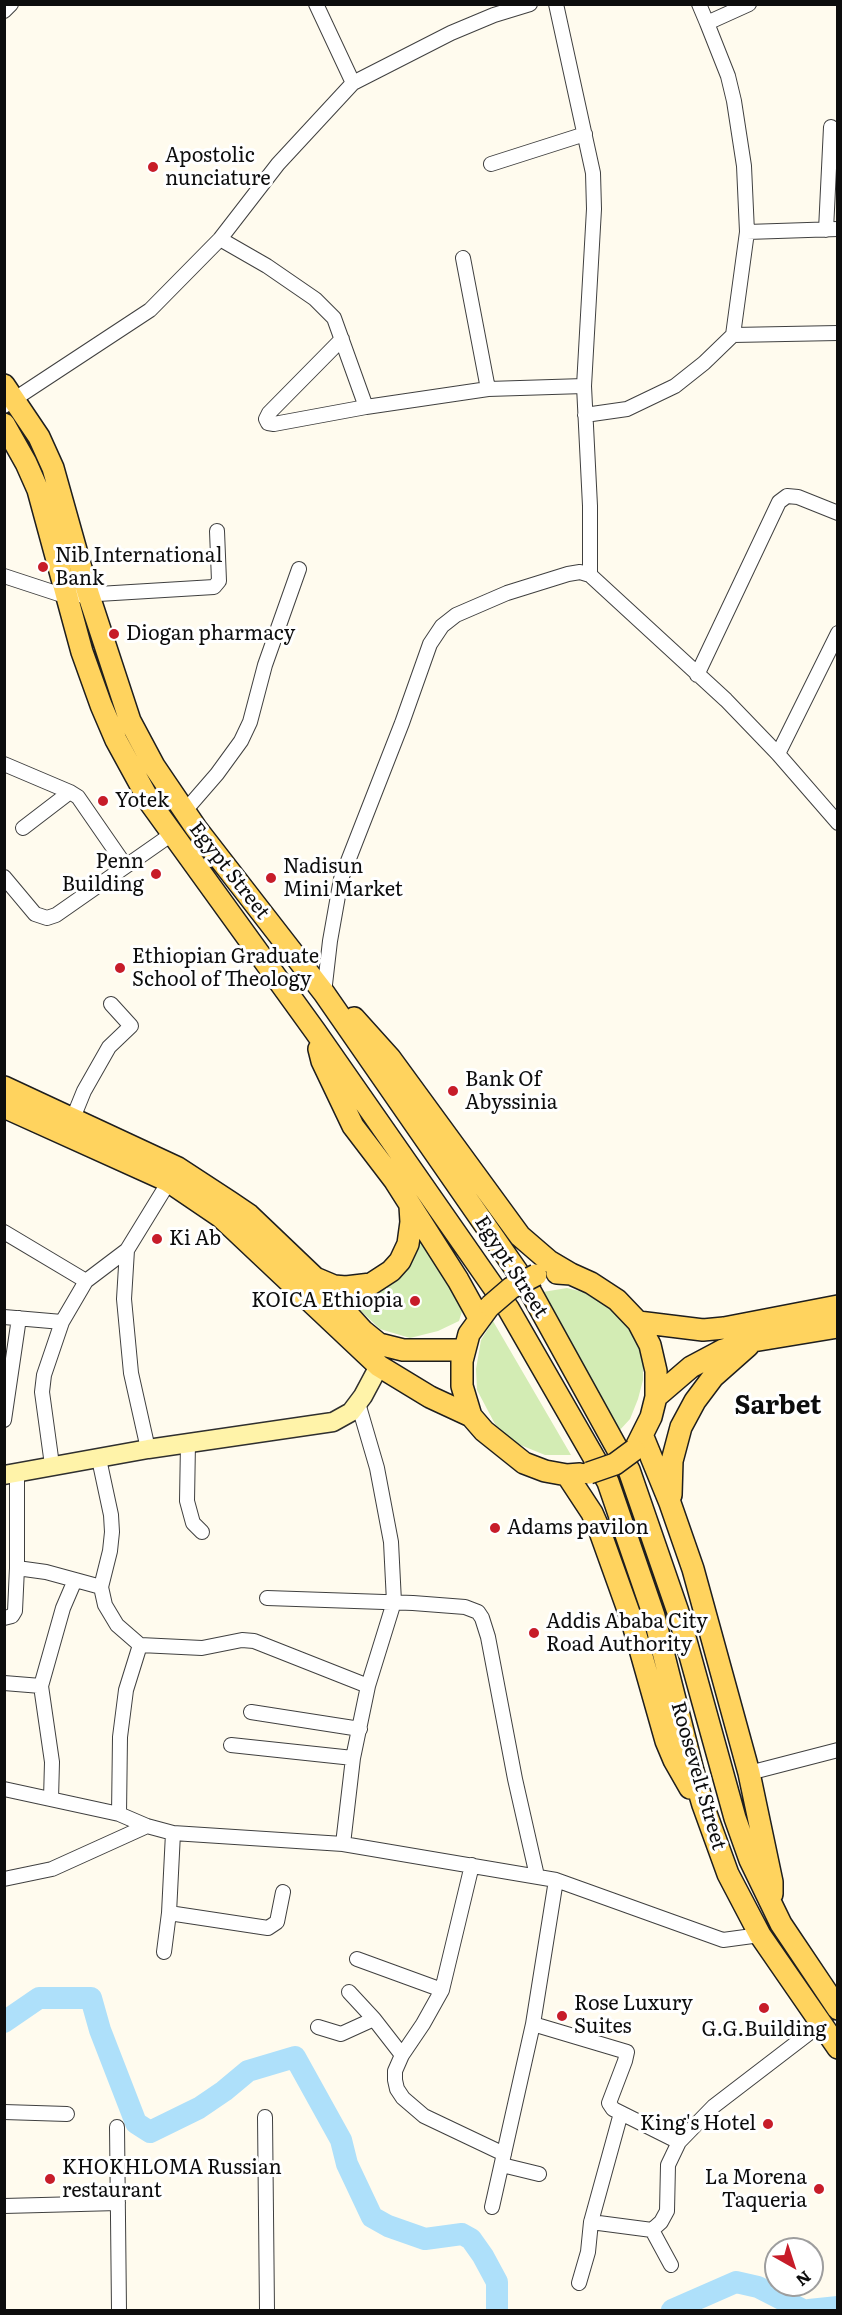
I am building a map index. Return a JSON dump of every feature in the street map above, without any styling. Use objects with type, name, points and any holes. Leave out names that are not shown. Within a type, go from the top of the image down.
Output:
[{"type":"main road","name":"Egypt Street","points":[[8,397],[39,437],[53,468],[88,593],[130,721],[154,766],[184,812],[325,996],[528,1287],[635,1452]]},
{"type":"main road","name":"Egypt Street","points":[[4,424],[38,490],[82,652],[116,740],[151,804],[315,1030],[508,1308],[599,1477]]},
{"type":"main road","points":[[4,1107],[173,1174],[379,1366],[430,1397],[471,1416],[490,1437],[524,1463],[545,1471],[599,1477],[635,1452],[651,1417],[656,1396],[656,1371],[650,1345],[638,1322],[617,1300],[591,1283],[549,1261],[520,1236],[390,1058],[351,1016],[325,996]]},
{"type":"main road","points":[[315,1030],[322,1062],[353,1126],[394,1181],[458,1280],[484,1312]]},
{"type":"main road","points":[[4,1087],[73,1118],[249,1215],[315,1278],[363,1331],[380,1344],[403,1350],[464,1350]]},
{"type":"main road","points":[[315,1278],[334,1286],[346,1287],[371,1284],[391,1271],[400,1262],[408,1244],[411,1222],[410,1206]]},
{"type":"main road","points":[[471,1416],[462,1386],[464,1350],[469,1334],[484,1312],[511,1288],[536,1275],[549,1272],[571,1274]]},
{"type":"main road","points":[[638,1322],[681,1328],[713,1329],[837,1306]]},
{"type":"main road","points":[[656,1396],[691,1367],[723,1350],[753,1341],[837,1327]]},
{"type":"main road","points":[[670,1503],[672,1461],[681,1427],[695,1401],[713,1377],[753,1341]]},
{"type":"main road","points":[[635,1452],[670,1503],[693,1569],[749,1773],[772,1882],[772,1909]]},
{"type":"main road","name":"Roosevelt Street","points":[[635,1452],[735,1818],[750,1860],[772,1909],[837,2009]]},
{"type":"main road","points":[[567,1475],[592,1513],[599,1529],[632,1621],[670,1750],[682,1776],[703,1805]]},
{"type":"main road","name":"Roosevelt Street","points":[[599,1477],[654,1616],[703,1805],[728,1874],[760,1935],[837,2048]]},
{"type":"street","points":[[4,11],[11,4]]},
{"type":"street","points":[[316,4],[353,82]]},
{"type":"street","points":[[8,397],[150,310],[220,239],[278,164],[353,82],[450,33],[494,15],[530,4]]},
{"type":"street","points":[[556,4],[593,173],[594,209],[584,386],[590,506],[590,575]]},
{"type":"street","points":[[585,415],[627,409],[675,386],[704,363],[733,335],[747,232],[744,166],[728,76],[699,4]]},
{"type":"street","points":[[707,23],[749,4]]},
{"type":"street","points":[[747,232],[832,230],[831,127]]},
{"type":"street","points":[[491,164],[585,134]]},
{"type":"street","points":[[220,239],[267,266],[315,299],[334,318],[366,406]]},
{"type":"street","points":[[463,258],[488,389]]},
{"type":"street","points":[[733,335],[837,333]]},
{"type":"street","points":[[342,339],[268,413],[266,419],[268,423],[274,424],[366,406],[488,389],[584,386]]},
{"type":"street","points":[[697,675],[779,502],[787,496],[798,497],[837,513]]},
{"type":"street","points":[[4,576],[65,596],[214,587],[219,581],[217,531]]},
{"type":"street","points":[[184,812],[218,774],[241,741],[250,722],[268,656],[300,569]]},
{"type":"street","points":[[325,996],[330,941],[341,879],[430,644],[442,626],[456,615],[507,593],[568,574],[580,572],[590,575],[726,700],[778,754],[837,823]]},
{"type":"street","points":[[778,754],[837,633]]},
{"type":"street","points":[[4,764],[78,797],[125,865]]},
{"type":"street","points":[[23,828],[70,792]]},
{"type":"street","points":[[4,878],[35,914],[47,918],[56,915],[172,834]]},
{"type":"street","points":[[73,1118],[84,1091],[109,1047],[131,1026],[111,1004]]},
{"type":"street","points":[[52,1465],[42,1392],[44,1375],[62,1322],[86,1281],[127,1250],[173,1174]]},
{"type":"street","points":[[4,1232],[86,1281]]},
{"type":"street","points":[[127,1250],[124,1299],[131,1373],[148,1449]]},
{"type":"street","points":[[4,1317],[62,1322]]},
{"type":"street","points":[[4,1420],[19,1318]]},
{"type":"street","points":[[4,1618],[12,1616],[15,1611],[17,1568],[10,1473],[148,1449],[333,1422],[345,1417],[358,1403],[379,1366]]},
{"type":"street","points":[[343,1844],[353,1758],[368,1686],[394,1602],[391,1542],[377,1468],[358,1403]]},
{"type":"street","points":[[188,1443],[187,1501],[193,1523],[202,1532]]},
{"type":"street","points":[[99,1459],[111,1515],[112,1532],[101,1587],[110,1615],[140,1645],[202,1648],[242,1640],[254,1641],[368,1686]]},
{"type":"street","points":[[17,1568],[46,1572],[101,1587]]},
{"type":"street","points":[[51,1799],[52,1762],[41,1686],[63,1608],[75,1580]]},
{"type":"street","points":[[267,1598],[394,1602],[465,1607],[478,1612],[488,1637],[515,1779],[537,1876]]},
{"type":"street","points":[[119,1814],[120,1737],[126,1690],[140,1645]]},
{"type":"street","points":[[4,1683],[41,1686]]},
{"type":"street","points":[[251,1712],[360,1729]]},
{"type":"street","points":[[231,1745],[353,1758]]},
{"type":"street","points":[[749,1773],[837,1750]]},
{"type":"street","points":[[4,1789],[119,1814],[147,1826],[173,1833],[343,1844],[537,1876],[556,1880],[723,1940],[760,1935]]},
{"type":"street","points":[[4,1879],[52,1869],[147,1826]]},
{"type":"street","points":[[164,1952],[169,1913],[173,1833]]},
{"type":"street","points":[[472,1865],[442,1990],[402,2055],[395,2071],[397,2090],[413,2108],[424,2116],[503,2159],[538,2174]]},
{"type":"street","points":[[492,2207],[532,2024],[556,1880]]},
{"type":"street","points":[[169,1913],[268,1928],[277,1922],[283,1892]]},
{"type":"street","points":[[357,1959],[442,1990]]},
{"type":"street","points":[[349,1992],[402,2055]]},
{"type":"street","points":[[318,2026],[341,2034],[374,2019]]},
{"type":"street","points":[[532,2024],[627,2052],[626,2061],[609,2103],[613,2109],[679,2142]]},
{"type":"street","points":[[591,2222],[651,2230],[662,2222],[668,2211],[668,2165],[679,2142],[714,2106],[821,2025]]},
{"type":"street","points":[[4,2112],[67,2114]]},
{"type":"street","points":[[579,2283],[588,2252],[591,2222],[621,2113]]},
{"type":"street","points":[[265,2117],[267,2310]]},
{"type":"street","points":[[117,2127],[119,2310]]},
{"type":"street","points":[[4,2206],[118,2203]]},
{"type":"street","points":[[651,2230],[671,2265]]},
{"type":"green space","points":[[414,1235],[434,1260],[463,1308],[459,1321],[438,1331],[410,1338],[380,1329],[342,1293],[359,1294]]},
{"type":"green space","points":[[567,1288],[587,1293],[615,1308],[632,1330],[643,1355],[643,1380],[638,1399],[630,1419],[619,1431],[543,1292]]},
{"type":"green space","points":[[493,1321],[571,1455],[545,1455],[513,1442],[495,1424],[477,1390],[476,1369],[481,1340]]},
{"type":"waterway","points":[[4,2022],[39,1998],[91,1998],[100,2030],[136,2123],[150,2132],[199,2108],[248,2071],[295,2057],[341,2140],[347,2164],[372,2217],[388,2226],[425,2239],[462,2234],[471,2239],[497,2282],[497,2310]]},
{"type":"waterway","points":[[672,2310],[736,2282],[758,2287],[803,2310]]},
{"type":"waterway","points":[[809,2310],[838,2307]]},
{"type":"place","name":"Apostolic nunciature","points":[[153,167]]},
{"type":"place","name":"Nib International Bank","points":[[43,567]]},
{"type":"place","name":"Diogan pharmacy","points":[[114,634]]},
{"type":"place","name":"Yotek","points":[[103,801]]},
{"type":"place","name":"Penn Building","points":[[156,874]]},
{"type":"place","name":"Nadisun Mini Market","points":[[271,878]]},
{"type":"place","name":"Ethiopian Graduate School of Theology","points":[[120,968]]},
{"type":"place","name":"Bank Of Abyssinia","points":[[453,1091]]},
{"type":"place","name":"Ki Ab","points":[[157,1239]]},
{"type":"place","name":"KOICA Ethiopia","points":[[415,1301]]},
{"type":"place","name":"Adams pavilon","points":[[495,1528]]},
{"type":"place","name":"Addis Ababa City Road Authority","points":[[534,1633]]},
{"type":"place","name":"G.G.Building","points":[[764,2008]]},
{"type":"place","name":"Rose Luxury Suites","points":[[562,2016]]},
{"type":"place","name":"King's Hotel","points":[[768,2124]]},
{"type":"place","name":"KHOKHLOMA Russian restaurant","points":[[50,2179]]},
{"type":"place","name":"La Morena Taqueria","points":[[819,2189]]},
{"type":"district","name":"Sarbet","points":[[778,1406]]}]
